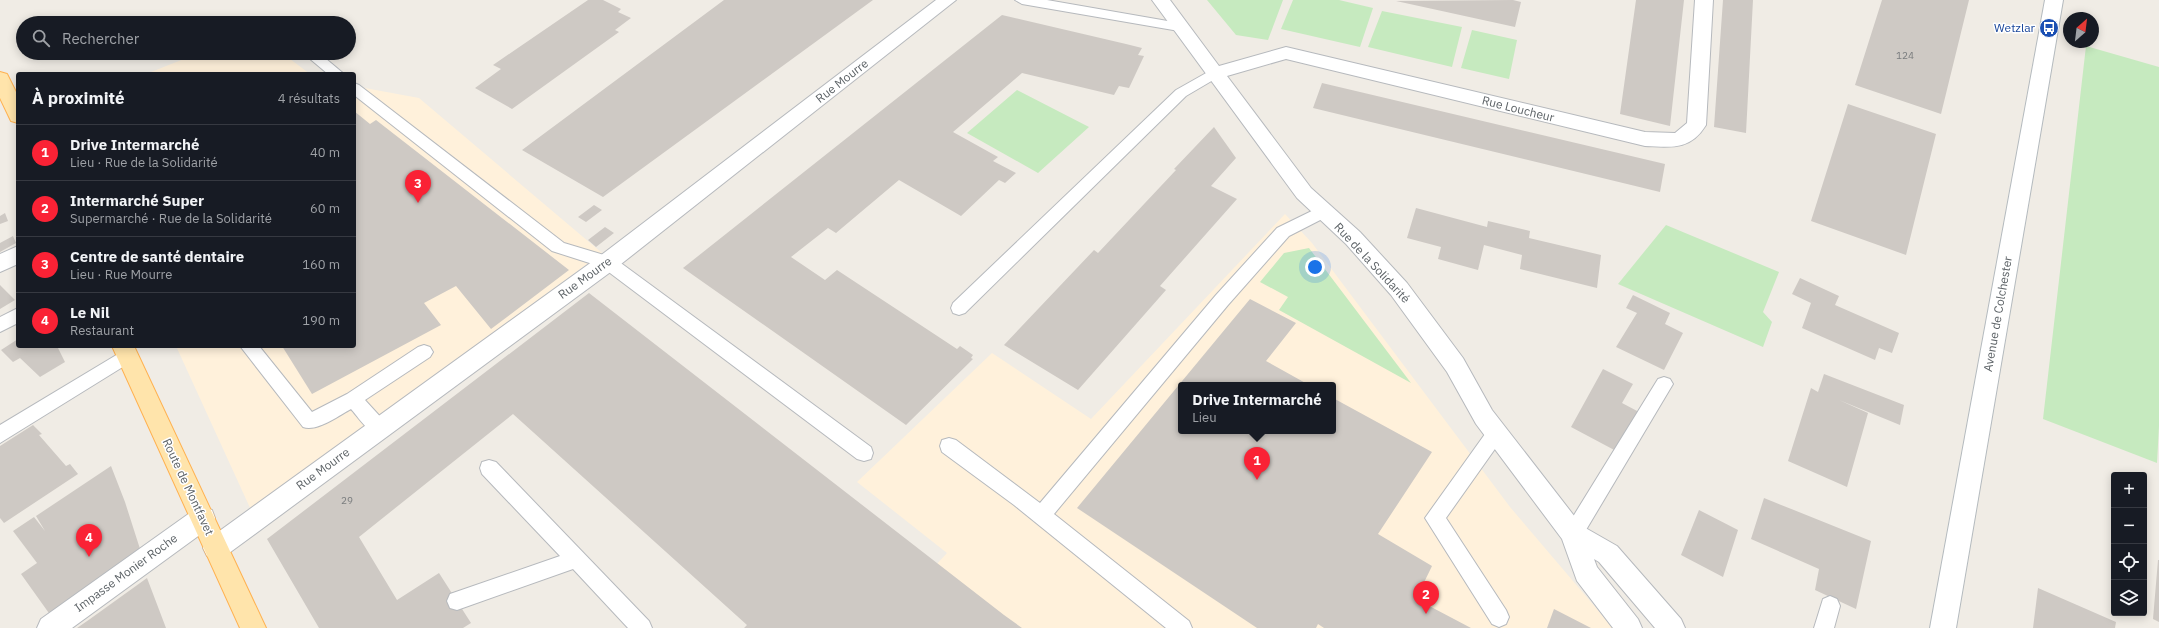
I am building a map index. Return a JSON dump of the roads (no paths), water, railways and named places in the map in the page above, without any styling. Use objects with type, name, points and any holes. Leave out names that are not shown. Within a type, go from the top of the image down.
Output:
[{"type":"main road","points":[[0,78],[16,112]]},
{"type":"main road","name":"Route de Montfavet","points":[[126,351],[253,628]]},
{"type":"street","name":"Rue Mourre","points":[[216,548],[608,262],[947,0]]},
{"type":"street","name":"Rue de la Solidarité","points":[[1161,0],[1304,193],[1353,238],[1399,289],[1455,365],[1490,425],[1573,534],[1586,573],[1629,628]]},
{"type":"street","name":"Rue Loucheur","points":[[1215,73],[1286,53],[1645,139],[1679,140],[1696,125],[1704,0]]},
{"type":"street","name":"Avenue de Colchester","points":[[1943,628],[2054,0]]},
{"type":"street","points":[[0,264],[16,255]]},
{"type":"street","name":"Impasse Monier Roche","points":[[50,628],[203,518]]},
{"type":"street","name":"Rue de la Solidarité","points":[[1573,534],[1608,554],[1672,628]]},
{"type":"lane","points":[[1022,0],[1180,27]]},
{"type":"lane","points":[[319,60],[334,72]]},
{"type":"lane","points":[[959,308],[1181,93],[1215,73]]},
{"type":"lane","points":[[356,90],[558,247],[608,262],[864,453]]},
{"type":"lane","points":[[1041,515],[1217,306],[1282,232],[1324,211]]},
{"type":"lane","points":[[0,325],[16,315]]},
{"type":"lane","points":[[252,348],[309,422],[353,399],[424,352]]},
{"type":"lane","points":[[0,436],[126,351]]},
{"type":"lane","points":[[1573,534],[1664,384]]},
{"type":"lane","points":[[353,399],[380,428]]},
{"type":"lane","points":[[1490,425],[1434,518],[1498,617]]},
{"type":"lane","points":[[949,446],[1041,515],[1182,628]]},
{"type":"lane","points":[[489,468],[642,628]]},
{"type":"lane","points":[[457,601],[577,559]]},
{"type":"lane","points":[[1824,628],[1830,606]]},
{"type":"place","name":"Wetzlar","points":[[2049,28]]},
{"type":"place","name":"Centre de santé dentaire","points":[[418,203]]},
{"type":"place","name":"Drive Intermarché","points":[[1257,480]]},
{"type":"place","name":"Le Nil","points":[[89,557]]},
{"type":"place","name":"Intermarché Super","points":[[1426,614]]}]
